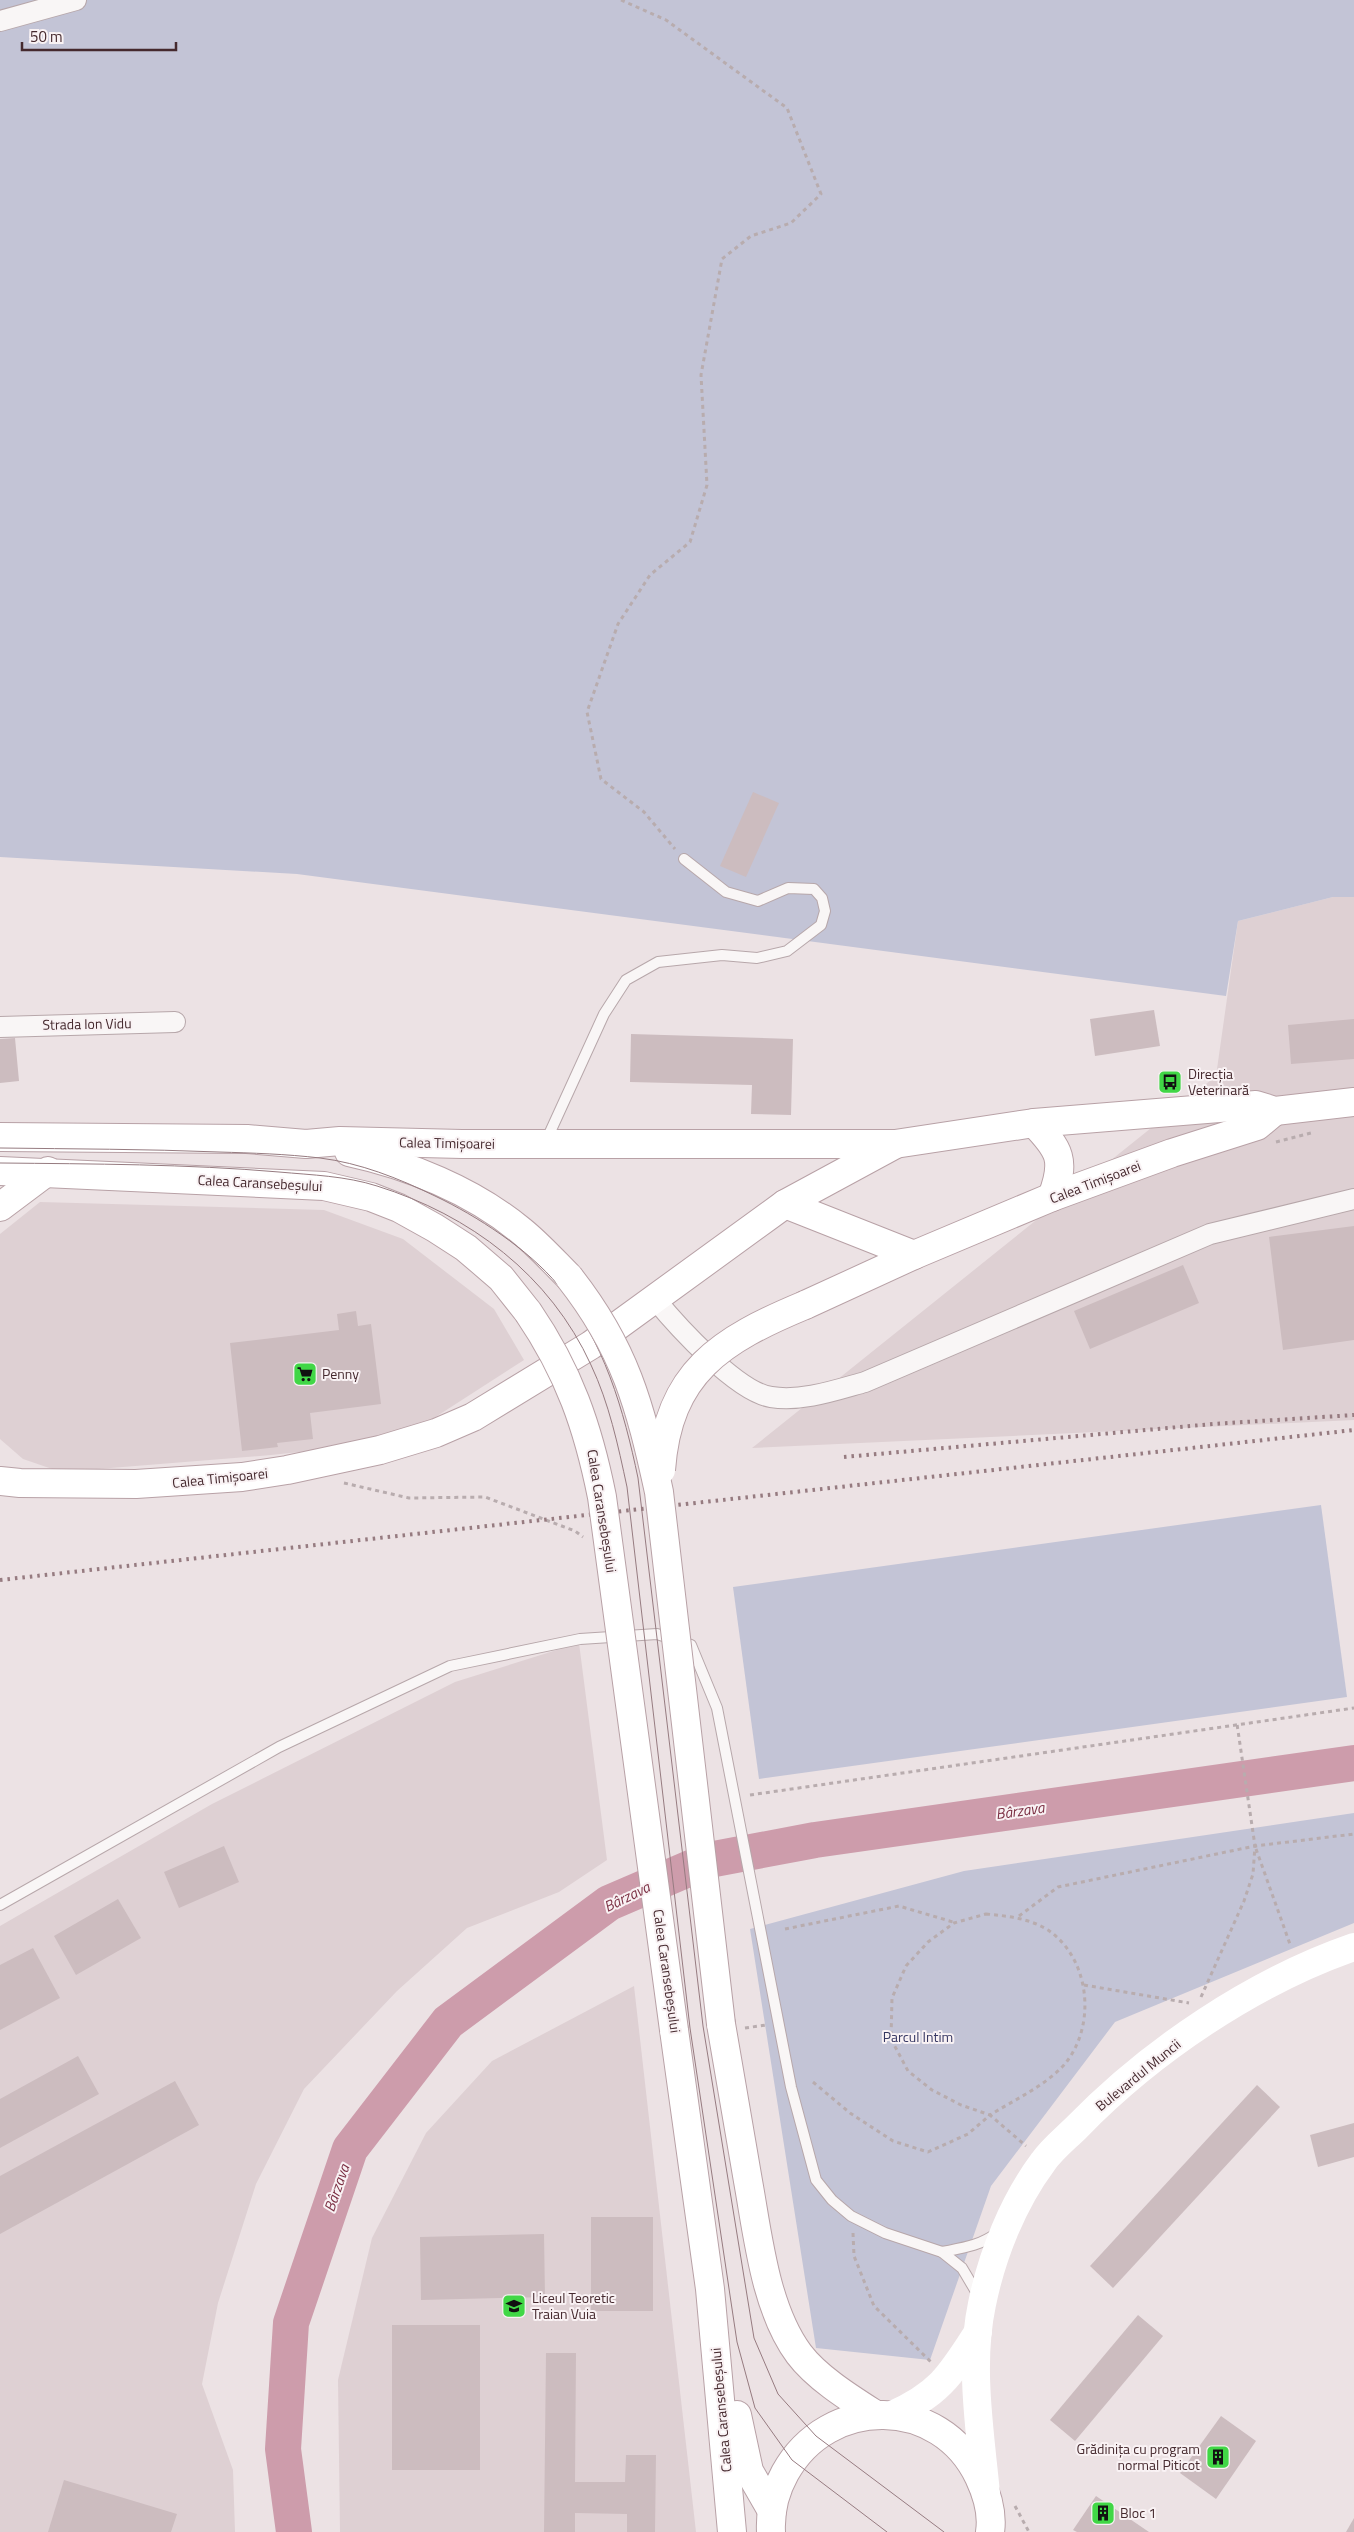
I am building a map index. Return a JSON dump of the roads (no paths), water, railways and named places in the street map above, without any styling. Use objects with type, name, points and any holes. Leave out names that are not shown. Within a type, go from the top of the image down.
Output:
[{"type":"main road","name":"Calea Timișoarei","points":[[0,1137],[247,1139],[306,1144],[340,1140],[544,1144],[895,1144],[1034,1123],[1256,1105],[1275,1111],[1354,1102]]},
{"type":"main road","name":"Calea Timișoarei","points":[[659,1492],[666,1432],[672,1410],[688,1381],[716,1352],[742,1334],[914,1255],[1052,1197],[1172,1153],[1257,1126],[1275,1111]]},
{"type":"main road","points":[[1034,1123],[1058,1152],[1061,1165],[1052,1197]]},
{"type":"main road","points":[[306,1144],[376,1158],[457,1189],[491,1209],[519,1229],[569,1277],[602,1322],[621,1359],[645,1427],[659,1492],[732,2026],[761,2256],[777,2312],[788,2338],[800,2356],[845,2396],[884,2415],[923,2423],[951,2440],[972,2464],[986,2493],[992,2530]]},
{"type":"main road","name":"Calea Timișoarei","points":[[7,1477],[177,1483],[288,1470],[380,1450],[436,1433],[473,1417],[591,1345],[786,1204],[895,1144]]},
{"type":"main road","name":"Calea Caransebeșului","points":[[0,1171],[48,1171],[324,1186],[371,1197],[399,1208],[466,1248],[501,1278],[528,1312],[567,1376],[592,1447],[599,1480],[710,2289],[732,2532]]},
{"type":"main road","points":[[0,1208],[48,1171]]},
{"type":"main road","points":[[829,1181],[832,1223]]},
{"type":"main road","points":[[786,1204],[914,1255]]},
{"type":"main road","name":"Bulevardul Muncii","points":[[986,2493],[977,2390],[978,2332],[982,2304],[992,2266],[1008,2225],[1024,2191],[1044,2161],[1105,2098],[1154,2058],[1228,2008],[1280,1979],[1354,1947]]},
{"type":"main road","name":"Calea Caransebeșului","points":[[710,2289],[749,2472],[770,2526]]},
{"type":"main road","name":"Bulevardul Muncii","points":[[884,2415],[917,2404],[949,2377],[978,2332]]},
{"type":"main road","points":[[770,2526],[779,2484],[792,2460],[803,2447],[834,2425],[854,2418],[884,2415]]},
{"type":"street","points":[[0,21],[76,0]]},
{"type":"street","name":"Strada Ion Vidu","points":[[0,1027],[175,1022]]},
{"type":"street","points":[[655,1300],[673,1321],[738,1381],[756,1393],[771,1397],[791,1398],[830,1392],[866,1382],[1210,1234],[1354,1199]]},
{"type":"lane","points":[[544,1144],[604,1014],[626,980],[658,962],[722,954],[757,958],[787,951],[821,925],[825,911],[824,905],[822,898],[814,889],[788,888],[758,901],[726,892],[684,859]]},
{"type":"lane","points":[[0,1905],[279,1747],[450,1666],[580,1639],[657,1634],[691,1645],[717,1708],[791,2087],[816,2180],[832,2200],[851,2216],[885,2233],[942,2252],[962,2268],[973,2284],[982,2304]]},
{"type":"lane","points":[[942,2252],[969,2247],[988,2240],[1008,2225]]},
{"type":"waterway","name":"Bârzava","points":[[294,2532],[283,2449],[291,2323],[350,2149],[448,2022],[609,1903],[709,1860],[815,1840],[1354,1763]]},
{"type":"tram line","points":[[0,1148],[164,1150],[269,1154],[335,1160],[364,1167],[421,1189],[468,1213],[501,1234],[546,1272],[574,1306],[588,1329],[610,1377],[626,1427],[638,1478],[703,2026],[754,2338],[778,2394],[816,2436],[944,2532]]},
{"type":"tram line","points":[[0,1163],[244,1169],[329,1176],[377,1186],[411,1198],[444,1214],[475,1232],[504,1253],[530,1276],[553,1303],[574,1333],[591,1365],[603,1394],[627,1487],[690,2028],[737,2342],[755,2408],[792,2460],[887,2532]]},
{"type":"railway","points":[[844,1457],[1213,1424],[1354,1415]]},
{"type":"railway","points":[[0,1580],[1354,1430]]},
{"type":"place","name":"Direcția Veterinară","points":[[1170,1082]]},
{"type":"place","name":"Penny","points":[[305,1374]]},
{"type":"place","name":"Liceul Teoretic Traian Vuia","points":[[514,2306]]},
{"type":"place","name":"Grădinița cu program normal Piticot","points":[[1218,2457]]},
{"type":"place","name":"Bloc 1","points":[[1103,2513]]},
{"type":"park label","name":"Parcul Intim","points":[[918,2037]]}]
